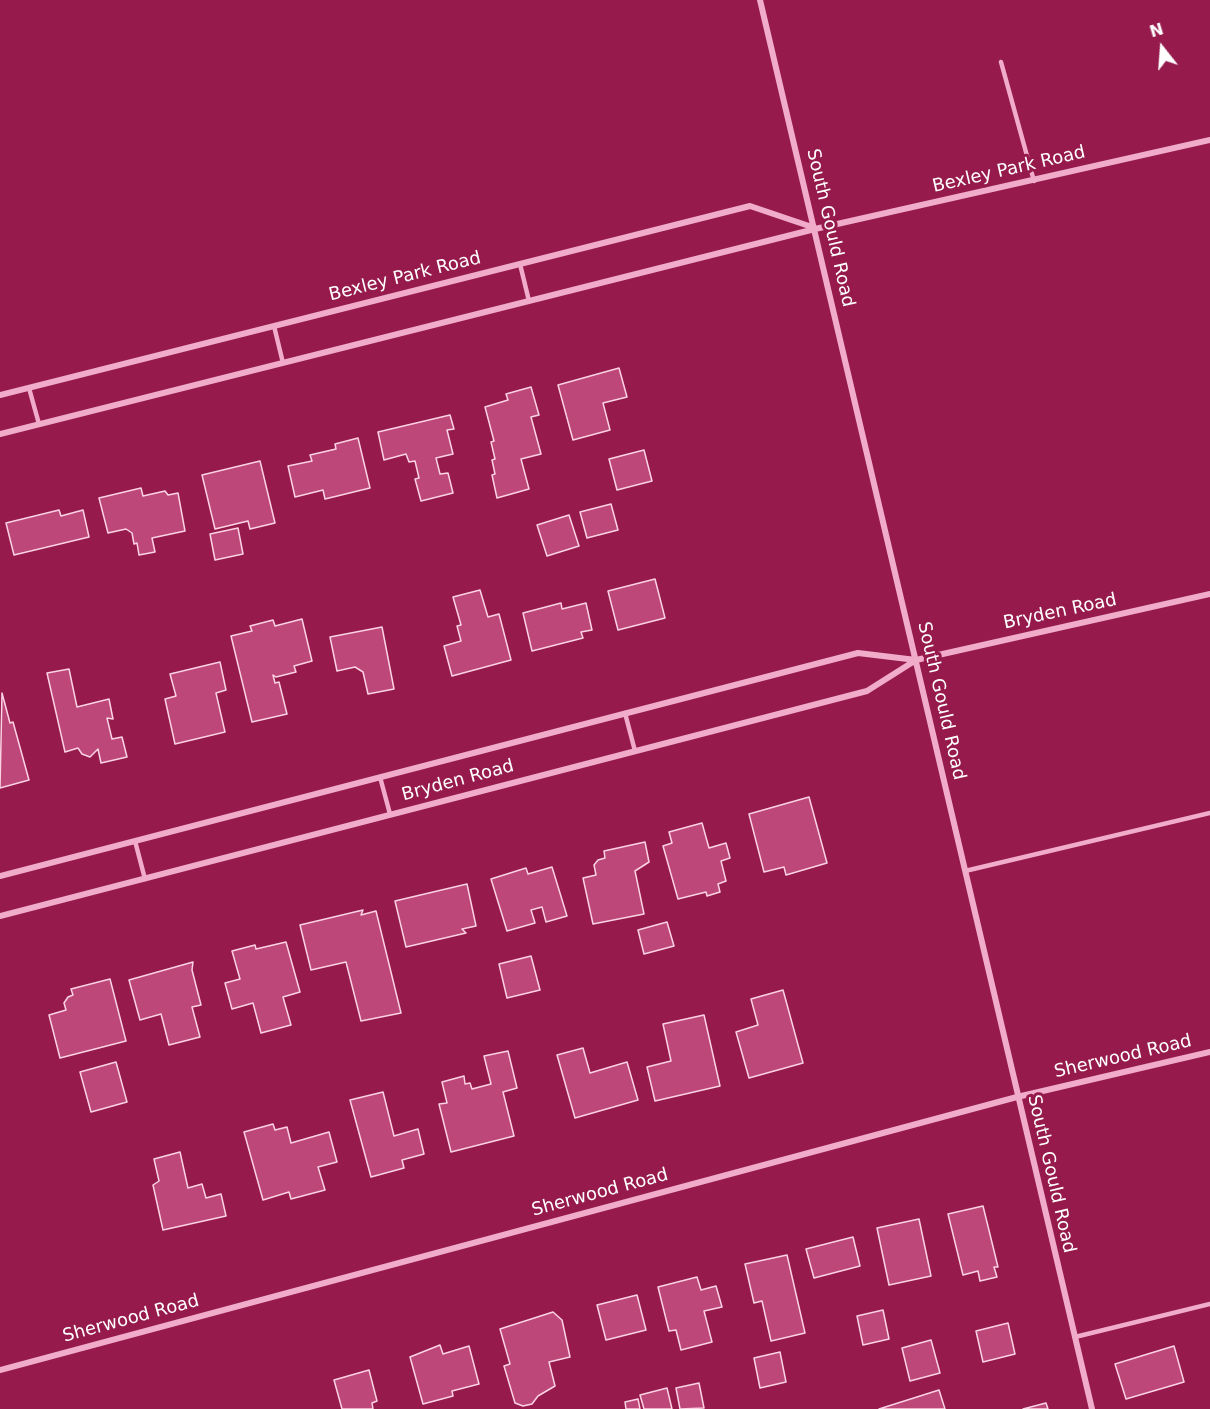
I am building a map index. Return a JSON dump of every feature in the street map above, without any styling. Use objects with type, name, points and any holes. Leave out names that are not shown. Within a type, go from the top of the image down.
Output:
[{"type":"street","name":"South Gould Road","points":[[760,0],[1092,1409]]},
{"type":"street","name":"Bexley Park Road","points":[[0,434],[815,229],[1210,140]]},
{"type":"street","name":"Bexley Park Road","points":[[0,395],[750,206],[815,229]]},
{"type":"street","name":"Bryden Road","points":[[0,876],[858,653],[916,660],[1210,594]]},
{"type":"street","name":"Bryden Road","points":[[0,916],[867,691],[916,660]]},
{"type":"street","name":"Sherwood Road","points":[[0,1370],[1017,1097],[1210,1052]]},
{"type":"lane","points":[[1001,62],[1034,180]]},
{"type":"lane","points":[[520,264],[529,301]]},
{"type":"lane","points":[[274,326],[284,363]]},
{"type":"lane","points":[[29,388],[39,424]]},
{"type":"lane","points":[[625,713],[635,751]]},
{"type":"lane","points":[[380,777],[390,814]]},
{"type":"lane","points":[[965,871],[1210,813]]},
{"type":"lane","points":[[135,841],[145,879]]},
{"type":"lane","points":[[1075,1337],[1210,1304]]},
{"type":"building","points":[[619,368],[627,397],[603,403],[610,430],[573,440],[558,385]]},
{"type":"building","points":[[531,387],[539,415],[531,417],[541,454],[521,459],[529,489],[497,498],[492,475],[495,474],[492,460],[495,459],[491,442],[494,441],[485,407],[508,400],[506,394]]},
{"type":"building","points":[[450,415],[454,429],[447,430],[453,454],[436,458],[440,474],[448,473],[453,493],[421,501],[415,479],[419,478],[415,461],[409,462],[406,454],[384,460],[378,432]]},
{"type":"building","points":[[358,438],[370,488],[325,499],[323,490],[295,497],[288,466],[312,461],[310,455],[336,449],[335,444]]},
{"type":"building","points":[[644,450],[652,481],[617,490],[609,459]]},
{"type":"building","points":[[260,461],[275,523],[250,529],[248,521],[215,529],[202,475]]},
{"type":"building","points":[[141,488],[143,496],[165,491],[168,495],[178,493],[185,531],[152,538],[155,552],[139,555],[132,533],[126,529],[108,533],[99,498]]},
{"type":"building","points":[[611,504],[618,530],[587,538],[580,512]]},
{"type":"building","points":[[59,510],[61,516],[83,510],[89,537],[14,555],[6,523]]},
{"type":"building","points":[[569,515],[579,546],[547,556],[537,525]]},
{"type":"building","points":[[238,528],[243,554],[215,560],[210,534]]},
{"type":"building","points":[[655,579],[665,618],[618,630],[608,591]]},
{"type":"building","points":[[480,590],[488,617],[499,614],[511,660],[452,676],[444,646],[461,641],[457,626],[461,625],[453,597]]},
{"type":"building","points":[[561,603],[562,609],[586,603],[592,630],[581,632],[583,638],[532,651],[523,613]]},
{"type":"building","points":[[302,619],[312,661],[294,666],[296,672],[276,677],[273,675],[275,683],[279,682],[287,714],[252,722],[231,636],[252,631],[250,626],[273,620],[275,626]]},
{"type":"building","points":[[382,627],[394,689],[368,694],[363,672],[355,667],[337,671],[330,637]]},
{"type":"building","points":[[220,662],[226,690],[216,693],[225,732],[175,744],[165,699],[176,696],[170,674]]},
{"type":"building","points":[[69,669],[77,707],[109,699],[113,719],[107,718],[112,739],[122,737],[127,757],[101,763],[98,749],[90,757],[82,754],[78,748],[65,752],[47,673]]},
{"type":"building","points":[[2,693],[10,723],[13,722],[29,780],[0,788]]},
{"type":"building","points":[[809,797],[827,863],[786,875],[784,867],[764,872],[749,814]]},
{"type":"building","points":[[702,823],[709,848],[726,843],[730,858],[721,861],[726,881],[718,884],[720,892],[707,896],[706,892],[678,899],[663,846],[672,843],[669,832]]},
{"type":"building","points":[[645,842],[649,862],[635,871],[644,914],[593,924],[583,878],[596,875],[594,865],[598,860],[605,858],[604,851]]},
{"type":"building","points":[[552,867],[567,916],[546,922],[542,907],[531,910],[535,923],[507,931],[491,879],[526,868],[528,874]]},
{"type":"building","points":[[467,884],[476,926],[462,929],[466,933],[406,947],[395,901]]},
{"type":"building","points":[[363,910],[361,915],[376,911],[401,1013],[361,1021],[346,962],[311,970],[300,925]]},
{"type":"building","points":[[667,922],[674,946],[644,954],[638,930]]},
{"type":"building","points":[[286,942],[300,992],[283,997],[291,1025],[261,1033],[253,1003],[232,1009],[225,983],[240,979],[232,951],[255,945],[256,949]]},
{"type":"building","points":[[531,956],[540,990],[507,998],[499,964]]},
{"type":"building","points":[[193,962],[192,970],[201,1005],[192,1007],[200,1037],[169,1045],[161,1014],[140,1020],[129,980]]},
{"type":"building","points":[[110,979],[126,1041],[60,1058],[49,1015],[66,1010],[64,1003],[68,997],[73,995],[71,989]]},
{"type":"building","points":[[783,990],[803,1063],[749,1078],[736,1032],[758,1025],[751,999]]},
{"type":"building","points":[[704,1015],[720,1086],[655,1101],[647,1067],[671,1061],[663,1024]]},
{"type":"building","points":[[583,1048],[590,1073],[627,1062],[638,1100],[575,1118],[557,1055]]},
{"type":"building","points":[[508,1051],[517,1088],[503,1092],[514,1136],[451,1152],[439,1104],[447,1103],[442,1082],[464,1076],[465,1084],[470,1083],[472,1089],[491,1084],[484,1056]]},
{"type":"building","points":[[116,1062],[127,1102],[91,1112],[80,1072]]},
{"type":"building","points":[[383,1092],[394,1136],[418,1129],[424,1154],[402,1160],[404,1168],[371,1177],[350,1100]]},
{"type":"building","points":[[273,1124],[275,1130],[287,1127],[291,1143],[329,1132],[337,1162],[318,1167],[325,1190],[291,1199],[289,1192],[263,1200],[244,1132]]},
{"type":"building","points":[[180,1152],[188,1188],[202,1184],[206,1198],[221,1194],[226,1216],[163,1230],[153,1185],[159,1181],[154,1159]]},
{"type":"building","points":[[983,1206],[998,1267],[994,1267],[997,1277],[980,1281],[978,1271],[963,1275],[948,1214]]},
{"type":"building","points":[[919,1219],[931,1276],[889,1285],[877,1228]]},
{"type":"building","points":[[853,1237],[860,1266],[814,1278],[806,1249]]},
{"type":"building","points":[[787,1255],[805,1333],[771,1341],[762,1301],[754,1303],[745,1264]]},
{"type":"building","points":[[697,1277],[701,1290],[716,1286],[722,1307],[704,1311],[712,1342],[681,1350],[676,1330],[669,1331],[658,1287]]},
{"type":"building","points":[[637,1295],[646,1330],[606,1340],[597,1305]]},
{"type":"building","points":[[883,1310],[889,1339],[863,1345],[857,1316]]},
{"type":"building","points":[[553,1312],[562,1320],[570,1357],[549,1362],[555,1386],[538,1396],[532,1404],[523,1406],[515,1403],[504,1366],[510,1364],[500,1329]]},
{"type":"building","points":[[1008,1323],[1015,1354],[983,1362],[976,1331]]},
{"type":"building","points":[[931,1340],[940,1373],[910,1381],[902,1348]]},
{"type":"building","points":[[440,1345],[443,1354],[469,1346],[479,1384],[452,1391],[453,1396],[423,1404],[410,1357]]},
{"type":"building","points":[[1174,1346],[1184,1382],[1126,1399],[1115,1364]]},
{"type":"building","points":[[780,1352],[786,1382],[760,1388],[754,1358]]},
{"type":"building","points":[[369,1370],[377,1401],[372,1403],[373,1409],[342,1409],[334,1380]]},
{"type":"building","points":[[699,1383],[704,1408],[680,1409],[676,1388]]},
{"type":"building","points":[[667,1388],[672,1409],[644,1409],[640,1395]]},
{"type":"building","points":[[939,1390],[945,1409],[879,1409]]},
{"type":"building","points":[[638,1399],[640,1409],[626,1409],[625,1402]]},
{"type":"building","points":[[1046,1403],[1048,1409],[1023,1409]]}]
